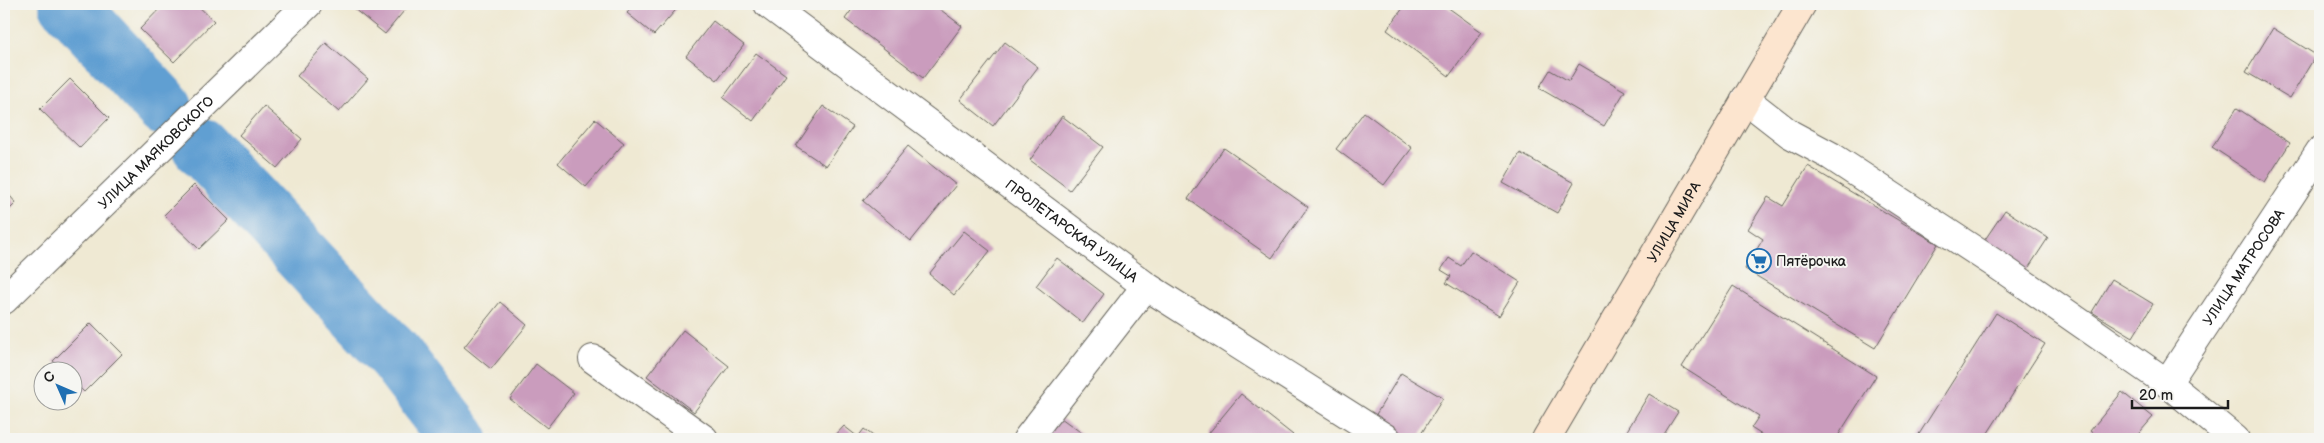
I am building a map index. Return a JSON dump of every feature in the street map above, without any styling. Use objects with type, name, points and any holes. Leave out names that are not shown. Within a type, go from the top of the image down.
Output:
[{"type":"main road","name":"УЛИЦА МИРА","points":[[1546,439],[1802,4]]},
{"type":"street","name":"УЛИЦА МАЯКОВСКОГО","points":[[4,300],[308,4]]},
{"type":"street","name":"ПРОЛЕТАРСКАЯ УЛИЦА","points":[[768,4],[1146,286],[1387,439]]},
{"type":"street","points":[[1745,99],[1790,134],[1831,156],[1992,262],[2167,383],[2235,439]]},
{"type":"street","name":"УЛИЦА МАТРОСОВА","points":[[2167,383],[2320,151]]},
{"type":"street","points":[[1027,439],[1146,286]]},
{"type":"street","points":[[593,359],[704,439]]},
{"type":"building","points":[[164,4],[196,4],[214,21],[174,62],[140,29]]},
{"type":"building","points":[[348,4],[404,4],[408,6],[385,34]]},
{"type":"building","points":[[635,4],[681,4],[654,35],[627,13]]},
{"type":"building","points":[[856,4],[933,4],[962,26],[923,78],[845,19]]},
{"type":"building","points":[[1406,4],[1443,4],[1482,32],[1449,76],[1387,30]]},
{"type":"building","points":[[713,21],[744,45],[717,80],[686,56]]},
{"type":"building","points":[[2273,28],[2316,55],[2290,98],[2246,72]]},
{"type":"building","points":[[1005,42],[1038,67],[993,126],[960,100]]},
{"type":"building","points":[[326,43],[368,79],[339,112],[297,76]]},
{"type":"building","points":[[756,53],[786,75],[753,121],[723,98]]},
{"type":"building","points":[[1579,64],[1625,91],[1604,126],[1539,88],[1550,70],[1569,81]]},
{"type":"building","points":[[70,79],[109,118],[80,148],[40,109]]},
{"type":"building","points":[[264,106],[302,139],[277,168],[239,135]]},
{"type":"building","points":[[823,106],[853,127],[826,166],[796,146]]},
{"type":"building","points":[[2237,108],[2290,143],[2265,182],[2212,147]]},
{"type":"building","points":[[1364,112],[1412,148],[1384,185],[1336,149]]},
{"type":"building","points":[[1062,116],[1103,147],[1070,190],[1030,160]]},
{"type":"building","points":[[595,119],[624,143],[586,187],[558,163]]},
{"type":"building","points":[[908,146],[956,185],[911,241],[863,201]]},
{"type":"building","points":[[1224,148],[1308,207],[1272,258],[1188,199]]},
{"type":"building","points":[[1520,153],[1574,183],[1557,213],[1503,183]]},
{"type":"building","points":[[1808,166],[1938,244],[1875,348],[1745,269],[1763,239],[1748,229],[1768,197],[1783,206]]},
{"type":"building","points":[[194,185],[229,220],[199,249],[164,215]]},
{"type":"building","points":[[4,189],[16,203],[4,215]]},
{"type":"building","points":[[2005,210],[2048,238],[2027,270],[1984,241]]},
{"type":"building","points":[[964,231],[990,251],[954,295],[929,274]]},
{"type":"building","points":[[1471,251],[1520,282],[1499,316],[1446,283],[1451,276],[1441,270],[1449,258],[1461,266]]},
{"type":"building","points":[[1057,258],[1104,294],[1083,323],[1036,286]]},
{"type":"building","points":[[2112,279],[2153,304],[2133,337],[2092,312]]},
{"type":"building","points":[[1733,286],[1876,376],[1836,439],[1768,439],[1751,428],[1759,416],[1682,367]]},
{"type":"building","points":[[500,302],[527,325],[491,369],[464,347]]},
{"type":"building","points":[[1996,313],[2045,344],[1984,439],[1916,439]]},
{"type":"building","points":[[91,323],[122,354],[84,392],[82,390],[82,360],[54,360]]},
{"type":"building","points":[[683,330],[729,366],[694,412],[647,376]]},
{"type":"building","points":[[536,364],[574,393],[547,428],[510,399]]},
{"type":"building","points":[[1401,373],[1443,398],[1418,439],[1403,439],[1372,421]]},
{"type":"building","points":[[2122,392],[2153,417],[2134,439],[2101,439],[2090,431]]},
{"type":"building","points":[[1241,394],[1293,435],[1290,439],[1215,439],[1208,434]]},
{"type":"building","points":[[1649,394],[1678,412],[1661,439],[1622,439]]},
{"type":"building","points":[[1061,418],[1090,439],[1046,439]]},
{"type":"building","points":[[844,426],[858,437],[864,429],[877,439],[832,439]]},
{"type":"waterway","points":[[68,4],[164,107]]},
{"type":"waterway","points":[[200,146],[396,357],[459,439]]},
{"type":"place","name":"Пятёрочка","points":[[1759,261]]}]
